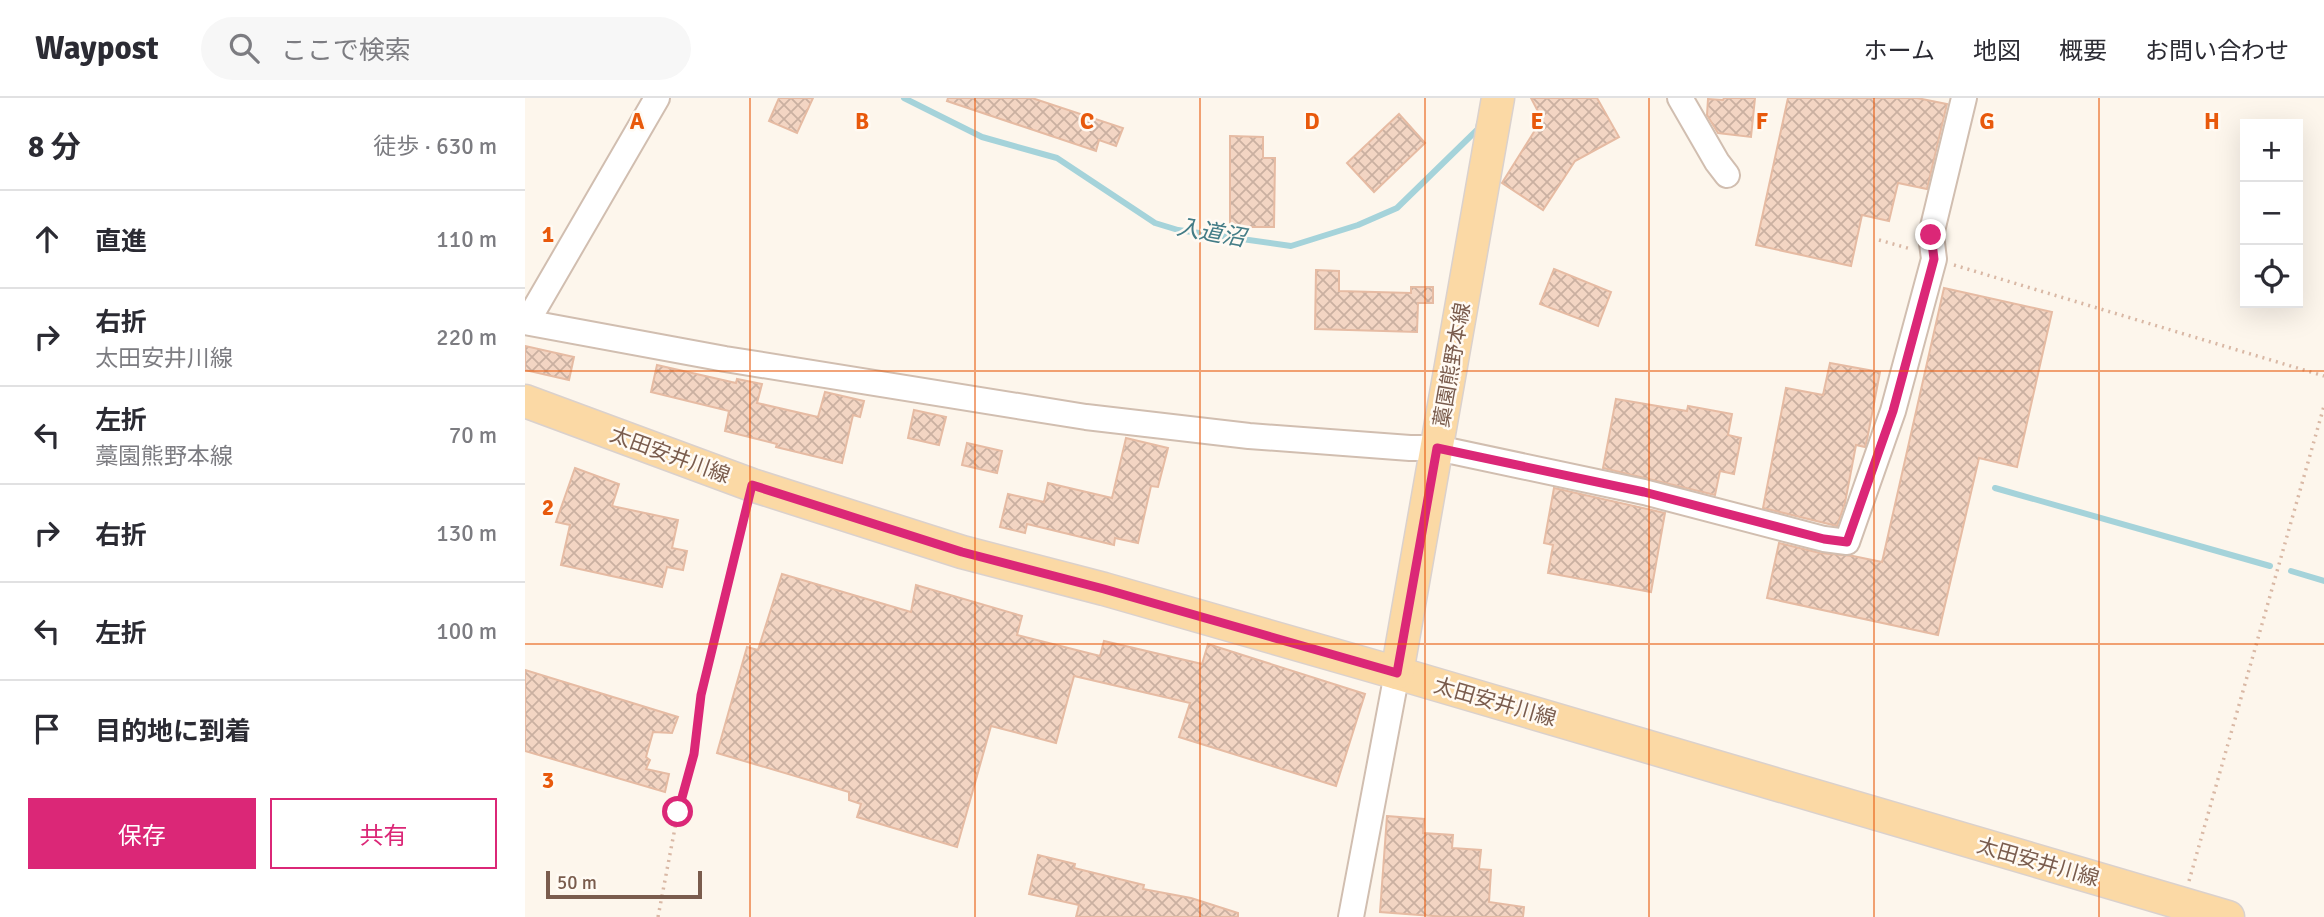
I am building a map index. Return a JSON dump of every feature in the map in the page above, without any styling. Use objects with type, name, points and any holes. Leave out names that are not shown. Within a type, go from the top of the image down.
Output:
[{"type":"main road","name":"藁園熊野本線","points":[[1397,673],[1498,98]]},
{"type":"main road","name":"太田安井川線","points":[[525,401],[752,485],[962,552],[1104,589],[1397,673],[2228,917]]},
{"type":"street","points":[[657,98],[526,322],[725,359],[1086,417],[1249,436],[1437,448],[1644,492],[1824,539],[1847,542],[1893,411],[1934,259],[1931,235],[1963,98]]},
{"type":"street","points":[[1680,98],[1727,175]]},
{"type":"street","points":[[1351,917],[1397,673]]},
{"type":"path","points":[[1879,240],[2324,376]]},
{"type":"path","points":[[2183,904],[2324,405]]},
{"type":"path","points":[[658,917],[678,812],[694,754],[701,695],[752,485]]},
{"type":"building","points":[[779,98],[813,98],[797,133],[769,121]]},
{"type":"building","points":[[948,98],[1032,98],[1123,128],[1116,146],[1099,140],[1096,151],[947,101]]},
{"type":"building","points":[[1531,98],[1597,98],[1619,137],[1575,161],[1543,210],[1502,183],[1542,119]]},
{"type":"building","points":[[1755,98],[1751,137],[1718,133],[1707,115],[1708,99]]},
{"type":"building","points":[[1788,98],[1917,98],[1947,104],[1927,189],[1898,183],[1889,221],[1862,215],[1851,266],[1756,245]]},
{"type":"building","points":[[1399,114],[1425,143],[1374,192],[1347,163]]},
{"type":"building","points":[[1230,136],[1263,137],[1263,158],[1275,158],[1274,227],[1230,227]]},
{"type":"building","points":[[1554,269],[1611,292],[1598,326],[1540,304]]},
{"type":"building","points":[[1316,270],[1339,271],[1339,291],[1411,293],[1411,287],[1433,287],[1433,303],[1418,303],[1417,332],[1315,329]]},
{"type":"building","points":[[1944,288],[2052,312],[2017,467],[1979,458],[1938,635],[1767,598],[1779,543],[1820,553],[1882,562]]},
{"type":"building","points":[[525,346],[574,357],[569,380],[525,370]]},
{"type":"building","points":[[1830,363],[1880,372],[1867,440],[1865,447],[1856,445],[1845,503],[1837,526],[1763,508],[1786,388],[1823,395]]},
{"type":"building","points":[[657,365],[736,383],[737,379],[762,384],[757,403],[818,417],[825,392],[864,401],[860,417],[853,415],[842,463],[725,431],[729,411],[651,392]]},
{"type":"building","points":[[1616,399],[1687,411],[1688,406],[1732,414],[1728,435],[1741,438],[1734,474],[1720,471],[1715,495],[1603,468]]},
{"type":"building","points":[[914,410],[946,417],[939,445],[908,438]]},
{"type":"building","points":[[1126,438],[1168,448],[1158,487],[1151,486],[1138,543],[1115,538],[1114,545],[1027,524],[1025,533],[1000,527],[1008,494],[1044,502],[1048,483],[1112,498]]},
{"type":"building","points":[[967,443],[1002,451],[997,473],[962,465]]},
{"type":"building","points":[[575,468],[619,484],[612,506],[678,520],[672,548],[687,551],[683,570],[667,567],[662,587],[561,565],[570,525],[556,522]]},
{"type":"building","points":[[1554,488],[1665,513],[1651,592],[1548,573],[1553,545],[1544,543]]},
{"type":"building","points":[[782,574],[911,612],[916,585],[1022,616],[1017,635],[1100,656],[1104,641],[1202,664],[1208,644],[1365,694],[1336,786],[1179,737],[1190,703],[1074,676],[1056,743],[991,726],[957,847],[857,817],[861,804],[849,800],[849,792],[717,753],[747,647],[758,650]]},
{"type":"building","points":[[525,670],[678,717],[672,733],[653,732],[646,757],[650,760],[646,769],[669,774],[665,792],[525,751]]},
{"type":"building","points":[[1387,816],[1424,819],[1423,833],[1453,835],[1452,848],[1481,850],[1479,869],[1491,870],[1489,902],[1524,907],[1523,917],[1446,917],[1380,912]]},
{"type":"building","points":[[1038,855],[1075,864],[1074,868],[1144,885],[1143,889],[1191,898],[1238,913],[1238,917],[1076,917],[1079,905],[1029,894]]},
{"type":"waterway","name":"入道沼","points":[[904,98],[982,137],[1057,158],[1155,223],[1178,230],[1291,246],[1358,225],[1397,208],[1478,129],[1479,123]]},
{"type":"waterway","points":[[1995,488],[2270,566]]},
{"type":"waterway","points":[[2291,571],[2324,581]]},
{"type":"route","points":[[678,812],[694,754],[701,695],[752,485],[962,552],[1104,589],[1397,673],[1437,448],[1644,492],[1824,539],[1847,542],[1893,411],[1934,259],[1931,235]]}]
